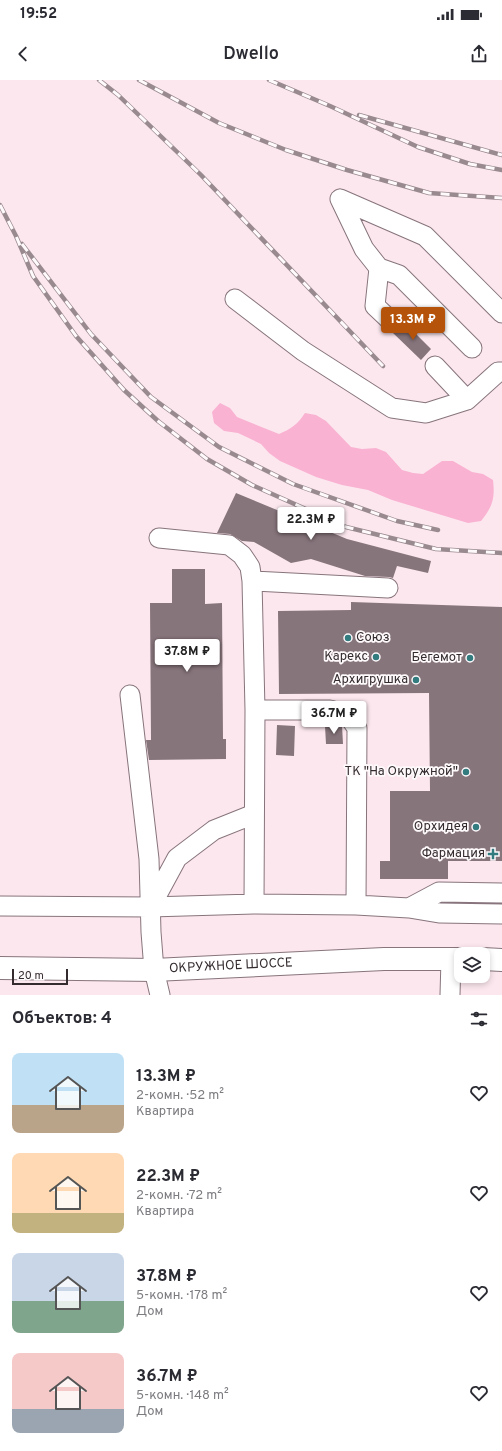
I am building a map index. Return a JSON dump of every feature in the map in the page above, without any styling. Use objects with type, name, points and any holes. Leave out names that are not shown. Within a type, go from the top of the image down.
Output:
[{"type":"main road","name":"ОКРУЖНОЕ ШОССЕ","points":[[0,968],[154,970],[384,959],[454,959]]},
{"type":"main road","points":[[490,959],[502,960]]},
{"type":"lane","points":[[472,348],[399,274],[379,268],[364,249],[340,199],[425,236],[502,313]]},
{"type":"lane","points":[[379,268],[375,306],[392,322]]},
{"type":"lane","points":[[235,299],[303,351],[392,408],[426,413],[467,400],[498,372],[502,372]]},
{"type":"lane","points":[[435,366],[467,400]]},
{"type":"lane","points":[[159,538],[229,545],[242,555],[250,567],[252,581],[255,710],[254,904]]},
{"type":"lane","points":[[252,581],[388,588]]},
{"type":"lane","points":[[130,695],[149,859],[154,970],[160,995]]},
{"type":"lane","points":[[255,710],[330,710],[348,715],[356,728],[356,905]]},
{"type":"lane","points":[[150,907],[177,858],[214,830],[254,814]]},
{"type":"lane","points":[[409,908],[439,892],[502,893]]},
{"type":"lane","points":[[0,906],[150,907],[254,904],[356,905],[409,908],[438,913],[502,914]]},
{"type":"lane","points":[[450,995],[454,971]]},
{"type":"shaded area","points":[[220,403],[230,408],[237,417],[279,434],[294,426],[305,413],[316,415],[326,421],[351,447],[362,449],[376,448],[386,452],[402,470],[413,473],[423,474],[442,461],[453,461],[472,472],[483,474],[493,480],[494,492],[491,506],[481,521],[468,523],[392,500],[368,490],[342,485],[316,477],[280,461],[269,453],[261,444],[238,433],[224,431],[214,423],[212,412]]},
{"type":"building","points":[[403,321],[431,349],[421,360],[393,333],[400,329],[403,325]]},
{"type":"building","points":[[236,493],[347,539],[431,561],[428,573],[397,566],[393,578],[365,576],[311,559],[291,563],[254,542],[242,541],[230,534],[217,533]]},
{"type":"building","points":[[172,569],[205,569],[205,604],[222,603],[223,739],[226,739],[226,759],[149,760],[146,740],[151,740],[150,603],[172,603]]},
{"type":"building","points":[[351,602],[502,607],[502,861],[448,861],[448,879],[380,879],[380,861],[390,861],[390,791],[430,791],[429,693],[279,694],[278,611],[351,610]]},
{"type":"building","points":[[277,725],[295,726],[294,756],[276,755]]},
{"type":"building","points":[[342,725],[343,744],[326,744],[325,726]]},
{"type":"railway","points":[[99,80],[118,95],[201,175],[383,366]]},
{"type":"railway","points":[[139,80],[219,123],[286,150],[347,170],[429,193],[502,198]]},
{"type":"railway","points":[[269,80],[330,106],[418,147],[470,164],[502,170]]},
{"type":"railway","points":[[359,115],[502,155]]},
{"type":"railway","points":[[0,205],[16,236],[33,276],[76,336],[124,390],[158,421],[207,459],[252,485],[346,527],[436,549],[502,553]]},
{"type":"railway","points":[[22,244],[91,334],[151,397],[219,447],[293,484],[397,521],[438,530]]},
{"type":"place","name":"Союз","points":[[348,638]]},
{"type":"place","name":"Карекс","points":[[376,657]]},
{"type":"place","name":"Бегемот","points":[[470,658]]},
{"type":"place","name":"Архигрушка","points":[[416,680]]},
{"type":"place","name":"ТК \"На Окружной\"","points":[[466,772]]},
{"type":"place","name":"Орхидея","points":[[476,827]]},
{"type":"place","name":"Фармация","points":[[493,854]]}]
